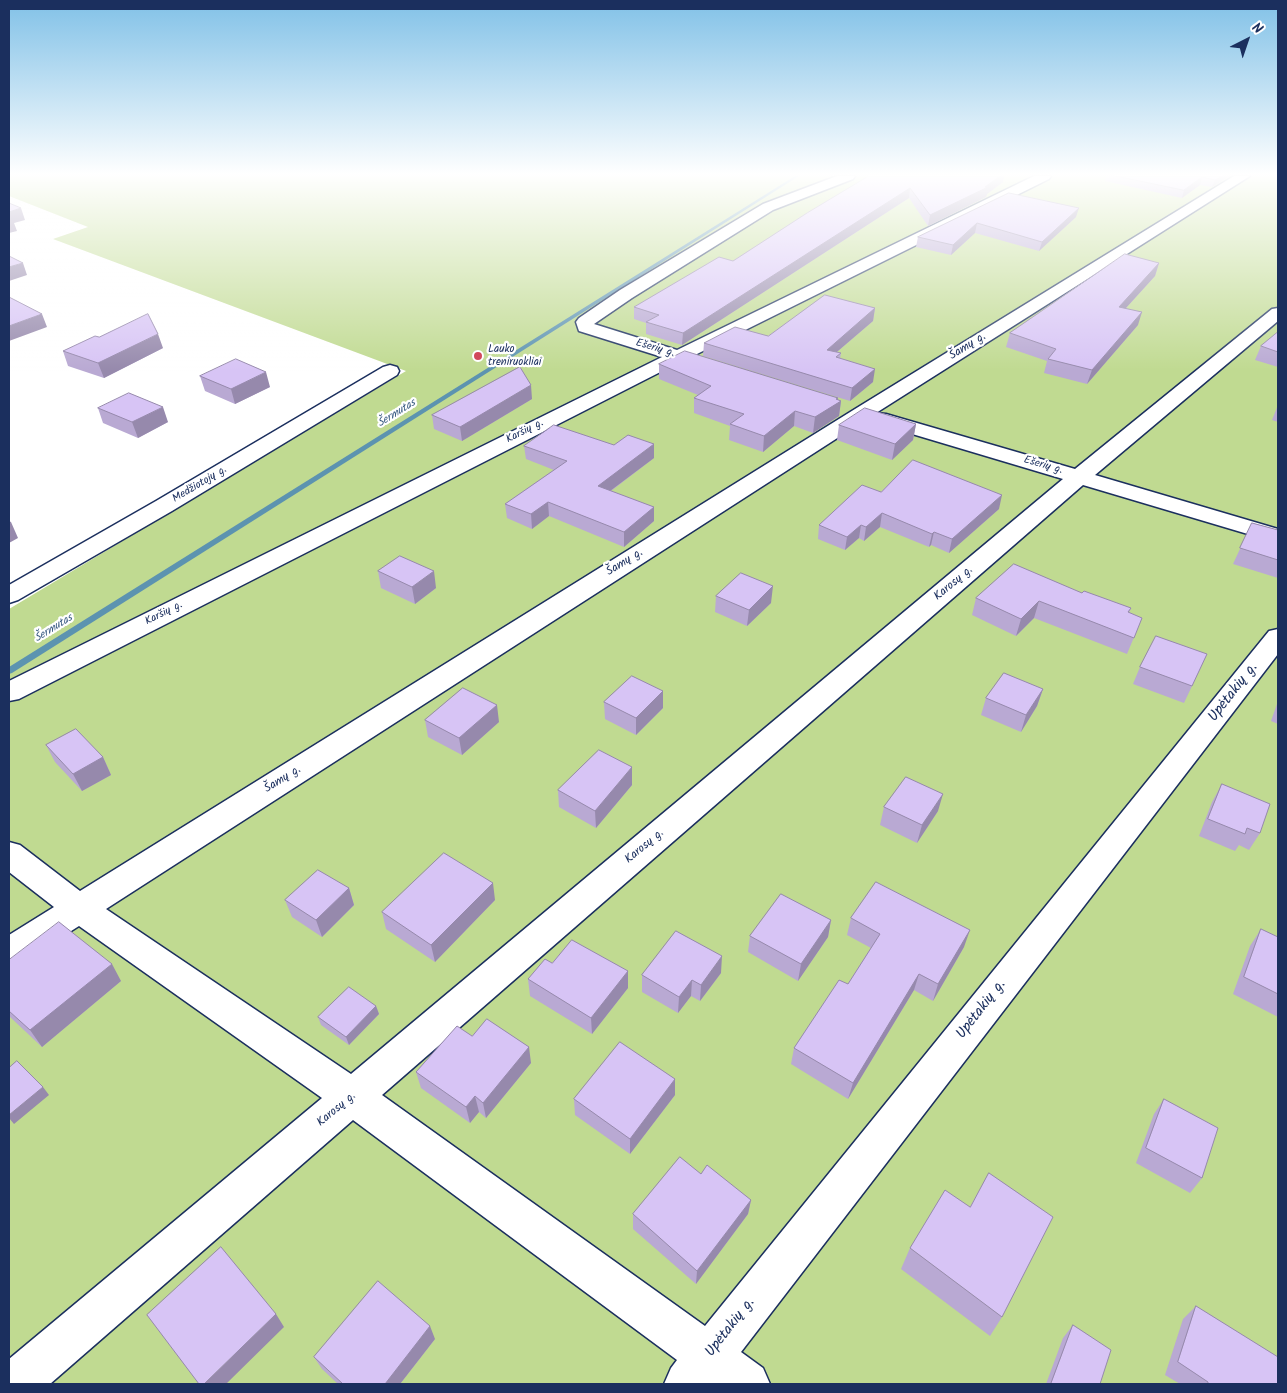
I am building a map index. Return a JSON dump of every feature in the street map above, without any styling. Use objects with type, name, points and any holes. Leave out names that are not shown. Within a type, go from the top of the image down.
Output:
[{"type":"street","name":"Ešerių g.","points":[[705,364],[600,333],[585,327],[585,322],[626,294],[712,241]]},
{"type":"street","name":"Karšių g.","points":[[9,692],[678,356],[912,241]]},
{"type":"street","name":"Šamų g.","points":[[9,953],[853,410],[1135,241]]},
{"type":"street","name":"Karosų g.","points":[[15,1384],[1079,477],[1278,313]]},
{"type":"street","name":"Medžiotojų g.","points":[[9,595],[164,506],[390,371]]},
{"type":"street","name":"Ešerių g.","points":[[853,410],[1278,536]]},
{"type":"street","name":"Upėtakių g.","points":[[698,1370],[1278,637]]},
{"type":"street","points":[[9,854],[80,909],[353,1097],[698,1370],[747,1384]]},
{"type":"green space","points":[[58,241],[1278,241],[1278,1384],[9,1384],[9,609],[406,371]]},
{"type":"building","points":[[764,241],[827,241],[683,333],[646,322],[659,315],[634,307],[719,257],[733,261]]},
{"type":"building","points":[[936,241],[957,241],[953,245]]},
{"type":"building","points":[[1125,254],[1159,263],[1119,307],[1142,312],[1092,370],[1048,359],[1056,349],[1010,333]]},
{"type":"building","points":[[9,256],[23,263],[9,267]]},
{"type":"building","points":[[825,295],[875,308],[827,350],[841,353],[836,357],[875,369],[852,388],[704,343],[735,327],[768,336]]},
{"type":"building","points":[[9,297],[42,314],[9,326]]},
{"type":"building","points":[[148,314],[158,334],[98,363],[63,351],[95,336],[99,337]]},
{"type":"building","points":[[1278,332],[1278,352],[1261,346]]},
{"type":"building","points":[[685,351],[838,398],[836,399],[841,401],[815,417],[795,411],[764,436],[730,424],[744,414],[694,398],[711,386],[659,364]]},
{"type":"building","points":[[236,359],[266,372],[231,389],[200,376]]},
{"type":"building","points":[[520,367],[531,385],[460,427],[432,415]]},
{"type":"building","points":[[129,393],[163,407],[132,422],[98,408]]},
{"type":"building","points":[[865,408],[916,424],[895,444],[839,425]]},
{"type":"building","points":[[554,425],[614,445],[628,435],[654,444],[598,486],[654,507],[624,532],[548,502],[531,514],[505,504],[567,461],[524,446]]},
{"type":"building","points":[[913,460],[1002,495],[952,539],[934,532],[932,534],[882,513],[866,527],[861,525],[847,537],[819,525],[862,485],[881,492]]},
{"type":"building","points":[[1252,523],[1278,530],[1278,560],[1240,548]]},
{"type":"building","points":[[400,556],[434,571],[412,587],[378,571]]},
{"type":"building","points":[[1014,564],[1082,593],[1084,591],[1131,608],[1128,612],[1142,618],[1134,638],[1039,601],[1021,619],[976,598]]},
{"type":"building","points":[[741,573],[773,586],[749,610],[716,596]]},
{"type":"building","points":[[1156,636],[1207,654],[1192,686],[1140,667]]},
{"type":"building","points":[[1004,673],[1043,689],[1026,715],[986,698]]},
{"type":"building","points":[[632,676],[663,691],[636,718],[604,702]]},
{"type":"building","points":[[463,688],[497,705],[459,738],[425,720]]},
{"type":"building","points":[[76,729],[103,757],[73,774],[46,745]]},
{"type":"building","points":[[599,750],[632,767],[595,811],[558,790]]},
{"type":"building","points":[[906,777],[943,794],[922,825],[884,807]]},
{"type":"building","points":[[1222,784],[1270,804],[1260,833],[1247,828],[1245,834],[1208,819]]},
{"type":"building","points":[[444,853],[493,883],[431,945],[382,912]]},
{"type":"building","points":[[318,870],[349,888],[316,920],[285,900]]},
{"type":"building","points":[[876,882],[970,930],[938,984],[919,974],[853,1083],[794,1048],[839,980],[848,984],[880,934],[851,918]]},
{"type":"building","points":[[781,894],[831,920],[801,964],[750,936]]},
{"type":"building","points":[[59,922],[112,964],[30,1030],[9,1011],[9,960]]},
{"type":"building","points":[[1261,929],[1278,937],[1278,994],[1244,977]]},
{"type":"building","points":[[676,931],[722,956],[701,985],[692,980],[679,997],[642,975]]},
{"type":"building","points":[[572,940],[628,971],[591,1018],[528,979],[545,959],[552,963]]},
{"type":"building","points":[[349,987],[376,1006],[346,1037],[318,1017]]},
{"type":"building","points":[[487,1019],[529,1047],[483,1103],[475,1096],[466,1107],[416,1072],[457,1026],[472,1036]]},
{"type":"building","points":[[620,1042],[675,1079],[630,1139],[574,1099]]},
{"type":"building","points":[[17,1061],[43,1087],[9,1115],[9,1068]]},
{"type":"building","points":[[1164,1099],[1218,1128],[1202,1178],[1146,1148]]},
{"type":"building","points":[[680,1157],[701,1174],[707,1165],[751,1200],[697,1271],[633,1214]]},
{"type":"building","points":[[989,1173],[1053,1217],[1002,1317],[910,1248],[945,1190],[970,1207]]},
{"type":"building","points":[[221,1247],[276,1314],[204,1384],[199,1384],[147,1315]]},
{"type":"building","points":[[378,1281],[430,1326],[385,1384],[343,1384],[314,1357]]},
{"type":"building","points":[[1196,1306],[1278,1357],[1278,1384],[1208,1384],[1208,1382],[1178,1362]]},
{"type":"building","points":[[1073,1325],[1111,1350],[1100,1384],[1051,1384]]},
{"type":"waterway","name":"Šermutas","points":[[9,671],[694,241]]},
{"type":"place","name":"Lauko treniruokliai","points":[[478,356]]}]
